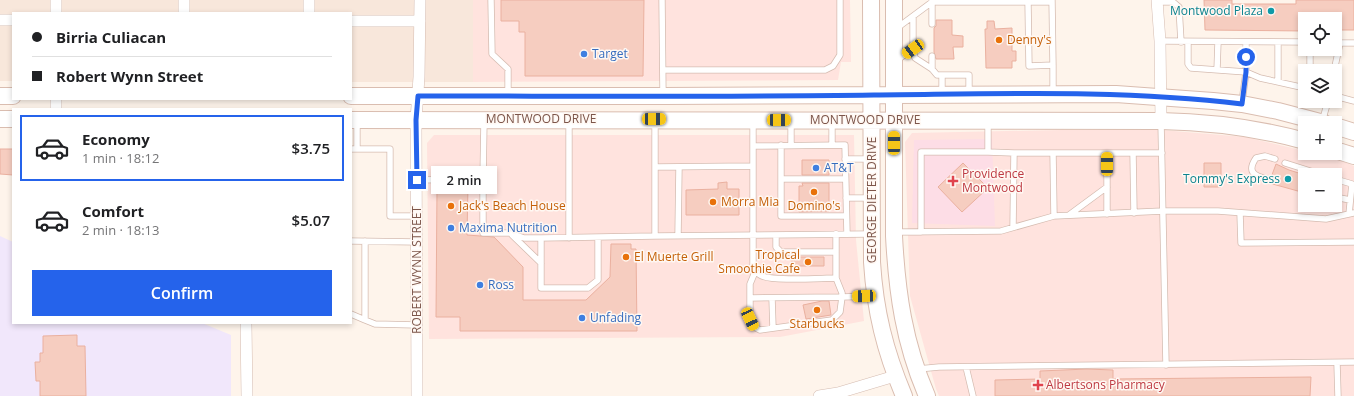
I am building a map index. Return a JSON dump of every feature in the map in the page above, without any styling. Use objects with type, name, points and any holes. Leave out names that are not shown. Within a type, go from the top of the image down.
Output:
[{"type":"main road","name":"GEORGE DIETER DRIVE","points":[[871,0],[872,262],[875,296],[882,335],[895,376],[904,396]]},
{"type":"main road","name":"GEORGE DIETER DRIVE","points":[[894,0],[894,232],[896,263],[900,302],[908,340],[916,370],[927,396]]},
{"type":"main road","name":"MONTWOOD DRIVE","points":[[352,96],[872,96],[1116,94],[1242,104],[1298,116]]},
{"type":"main road","points":[[0,96],[12,96]]},
{"type":"main road","points":[[659,119],[663,96]]},
{"type":"main road","points":[[0,119],[12,119]]},
{"type":"main road","name":"MONTWOOD DRIVE","points":[[354,120],[1161,120],[1246,128],[1298,139]]},
{"type":"main road","points":[[1246,128],[1259,123],[1282,124],[1298,127]]},
{"type":"main road","name":"MONTWOOD DRIVE","points":[[1342,129],[1354,132]]},
{"type":"main road","points":[[1342,152],[1354,156]]},
{"type":"main road","points":[[895,376],[916,370]]},
{"type":"street","points":[[56,0],[56,12]]},
{"type":"street","points":[[184,0],[184,12]]},
{"type":"street","points":[[308,12],[309,0]]},
{"type":"street","name":"ROBERT WYNN STREET","points":[[417,396],[416,120],[420,0]]},
{"type":"street","points":[[1157,1],[1160,41],[1161,120]]},
{"type":"street","points":[[0,20],[12,20]]},
{"type":"street","points":[[352,21],[420,21]]},
{"type":"street","points":[[246,324],[246,396]]},
{"type":"street","points":[[819,396],[838,393],[895,376]]},
{"type":"lane","points":[[491,0],[492,54],[508,70],[508,96]]},
{"type":"lane","points":[[662,0],[663,96]]},
{"type":"lane","points":[[663,70],[825,70],[833,66],[840,55],[840,0]]},
{"type":"lane","points":[[894,30],[932,1],[1052,1],[1053,94]]},
{"type":"lane","points":[[932,1],[932,24]]},
{"type":"lane","points":[[1157,1],[1170,2],[1177,4],[1179,7],[1181,42]]},
{"type":"lane","points":[[1028,2],[1029,66],[1053,66]]},
{"type":"lane","points":[[913,17],[913,49],[915,58],[932,68]]},
{"type":"lane","points":[[1160,41],[1298,42]]},
{"type":"lane","points":[[1188,42],[1189,66],[1191,68],[1246,72],[1260,78],[1298,86]]},
{"type":"lane","points":[[1217,70],[1218,42]]},
{"type":"lane","points":[[1242,104],[1246,72],[1246,42]]},
{"type":"lane","points":[[1278,42],[1278,82]]},
{"type":"lane","points":[[1342,43],[1354,43]]},
{"type":"lane","points":[[894,62],[913,49]]},
{"type":"lane","points":[[932,56],[932,68],[936,75],[969,75],[969,95]]},
{"type":"lane","points":[[942,75],[942,95]]},
{"type":"lane","points":[[1342,98],[1354,101]]},
{"type":"lane","points":[[569,119],[569,238]]},
{"type":"lane","points":[[655,236],[655,167],[659,119]]},
{"type":"lane","points":[[354,120],[354,149],[390,149],[390,216],[417,216]]},
{"type":"lane","points":[[484,120],[483,233],[510,233],[524,238],[872,234]]},
{"type":"lane","points":[[753,120],[753,265],[755,272],[750,284],[750,319],[754,327],[760,330],[832,320],[840,312],[842,293],[836,278],[836,234]]},
{"type":"lane","points":[[791,120],[791,145]]},
{"type":"lane","points":[[832,120],[832,145]]},
{"type":"lane","points":[[988,120],[988,152]]},
{"type":"lane","points":[[1161,120],[1166,365]]},
{"type":"lane","points":[[781,145],[781,216],[846,216]]},
{"type":"lane","points":[[753,146],[845,145],[847,234]]},
{"type":"lane","points":[[921,232],[921,152],[1162,153]]},
{"type":"lane","points":[[1013,227],[1014,153]]},
{"type":"lane","points":[[1053,153],[1054,216]]},
{"type":"lane","points":[[1107,153],[1107,214]]},
{"type":"lane","points":[[1133,153],[1134,213]]},
{"type":"lane","points":[[1267,179],[1257,177],[1252,171],[1251,165],[1256,158],[1265,156],[1275,160]]},
{"type":"lane","points":[[845,160],[872,159]]},
{"type":"lane","points":[[1284,163],[1300,168]]},
{"type":"lane","points":[[655,167],[753,166]]},
{"type":"lane","points":[[678,167],[678,236]]},
{"type":"lane","points":[[417,180],[483,179]]},
{"type":"lane","points":[[781,179],[845,179]]},
{"type":"lane","points":[[894,232],[1001,231],[1054,216],[1163,211],[1218,211],[1326,219],[1351,214],[1350,200],[1352,184],[1342,181]]},
{"type":"lane","points":[[1068,216],[1107,187]]},
{"type":"lane","points":[[846,198],[872,198]]},
{"type":"lane","points":[[1342,198],[1350,200]]},
{"type":"lane","points":[[1240,213],[1241,243],[1354,242]]},
{"type":"lane","points":[[510,233],[541,263]]},
{"type":"lane","points":[[776,235],[776,247],[781,252],[836,252]]},
{"type":"lane","points":[[541,238],[541,288],[588,288],[598,280],[598,237]]},
{"type":"lane","points":[[352,241],[417,242]]},
{"type":"lane","points":[[365,241],[365,320]]},
{"type":"lane","points":[[755,272],[761,276],[774,279],[836,278]]},
{"type":"lane","points":[[750,298],[875,296]]},
{"type":"lane","points":[[772,298],[773,328]]},
{"type":"lane","points":[[352,314],[375,324],[417,325]]},
{"type":"lane","points":[[916,370],[939,367],[1354,362]]},
{"type":"lane","points":[[1337,363],[1338,396]]},
{"type":"lane","points":[[966,367],[973,396]]},
{"type":"shaded area","points":[[0,0],[473,0],[473,82],[352,82],[352,12],[12,12],[12,81],[0,81]]},
{"type":"shaded area","points":[[473,0],[850,0],[851,62],[841,62],[838,80],[473,82]]},
{"type":"shaded area","points":[[1061,130],[1162,130],[1245,137],[1298,149],[1298,160],[1339,160],[1354,166],[1354,396],[939,396],[910,296],[905,142],[912,133]]},
{"type":"shaded area","points":[[434,135],[854,135],[856,240],[864,321],[780,337],[429,339],[427,143]]},
{"type":"shaded area","name":"Providence Montwood","points":[[992,139],[995,226],[912,223],[914,140]]},
{"type":"shaded area","points":[[0,236],[12,242],[12,324],[204,324],[231,335],[231,396],[0,396]]},
{"type":"building","name":"Target","points":[[501,0],[644,0],[643,76],[525,76],[525,32],[519,32],[519,21],[501,21]]},
{"type":"building","name":"Montwood Plaza","points":[[1204,0],[1232,0],[1232,4],[1296,4],[1296,0],[1354,0],[1354,30],[1342,30],[1342,12],[1298,12],[1298,31],[1205,30]]},
{"type":"building","points":[[936,20],[952,20],[952,35],[963,36],[963,47],[953,47],[954,59],[936,59],[934,52],[934,28],[936,26]]},
{"type":"building","name":"Denny's","points":[[987,21],[994,21],[995,29],[1012,28],[1012,51],[1016,51],[1016,61],[1012,61],[1012,68],[986,68],[985,29],[987,29]]},
{"type":"building","points":[[0,149],[12,149],[12,175],[0,174]]},
{"type":"building","name":"AT&T","points":[[802,160],[829,160],[829,175],[802,175]]},
{"type":"building","points":[[963,163],[988,188],[962,212],[938,187]]},
{"type":"building","points":[[1204,163],[1221,163],[1221,187],[1204,187]]},
{"type":"building","name":"Tommy's Express","points":[[1276,164],[1298,173],[1298,191],[1269,183]]},
{"type":"building","name":"Morra Mia","points":[[727,182],[727,189],[739,189],[739,215],[686,215],[686,190],[718,189],[718,183]]},
{"type":"building","points":[[802,183],[829,183],[829,211],[799,212],[799,186],[803,186]]},
{"type":"building","points":[[446,185],[468,185],[467,235],[494,237],[523,267],[523,300],[586,300],[610,277],[611,244],[631,244],[631,249],[636,249],[637,331],[460,331],[460,317],[436,317],[437,188],[446,188]]},
{"type":"building","name":"Tropical Smoothie Cafe","points":[[792,257],[824,257],[824,266],[792,266]]},
{"type":"building","name":"Starbucks","points":[[829,301],[831,315],[806,319],[803,305]]},
{"type":"building","points":[[77,335],[77,346],[85,346],[86,396],[40,396],[40,381],[36,381],[35,362],[40,362],[40,353],[43,353],[43,336]]},
{"type":"building","points":[[1087,369],[1113,370],[1113,379],[1311,377],[1310,396],[995,396],[995,380],[1040,379],[1040,371]]},
{"type":"place","name":"Montwood Plaza","points":[[1271,11]]},
{"type":"place","name":"Denny's","points":[[999,40]]},
{"type":"place","name":"Target","points":[[584,54]]},
{"type":"place","name":"AT&T","points":[[816,168]]},
{"type":"place","name":"Tommy's Express","points":[[1288,179]]},
{"type":"place","name":"Providence Montwood","points":[[953,181]]},
{"type":"place","name":"Domino's","points":[[814,192]]},
{"type":"place","name":"Morra Mia","points":[[713,202]]},
{"type":"place","name":"Jack's Beach House","points":[[451,206]]},
{"type":"place","name":"Maxima Nutrition","points":[[451,228]]},
{"type":"place","name":"El Muerte Grill","points":[[626,257]]},
{"type":"place","name":"Tropical Smoothie Cafe","points":[[808,262]]},
{"type":"place","name":"Ross","points":[[480,285]]},
{"type":"place","name":"Starbucks","points":[[817,310]]},
{"type":"place","name":"Unfading","points":[[582,318]]},
{"type":"place","name":"Albertsons Pharmacy","points":[[1038,385]]},
{"type":"route","points":[[417,180],[416,120],[418,96],[872,96],[1116,94],[1242,104],[1246,72],[1246,57]]}]
